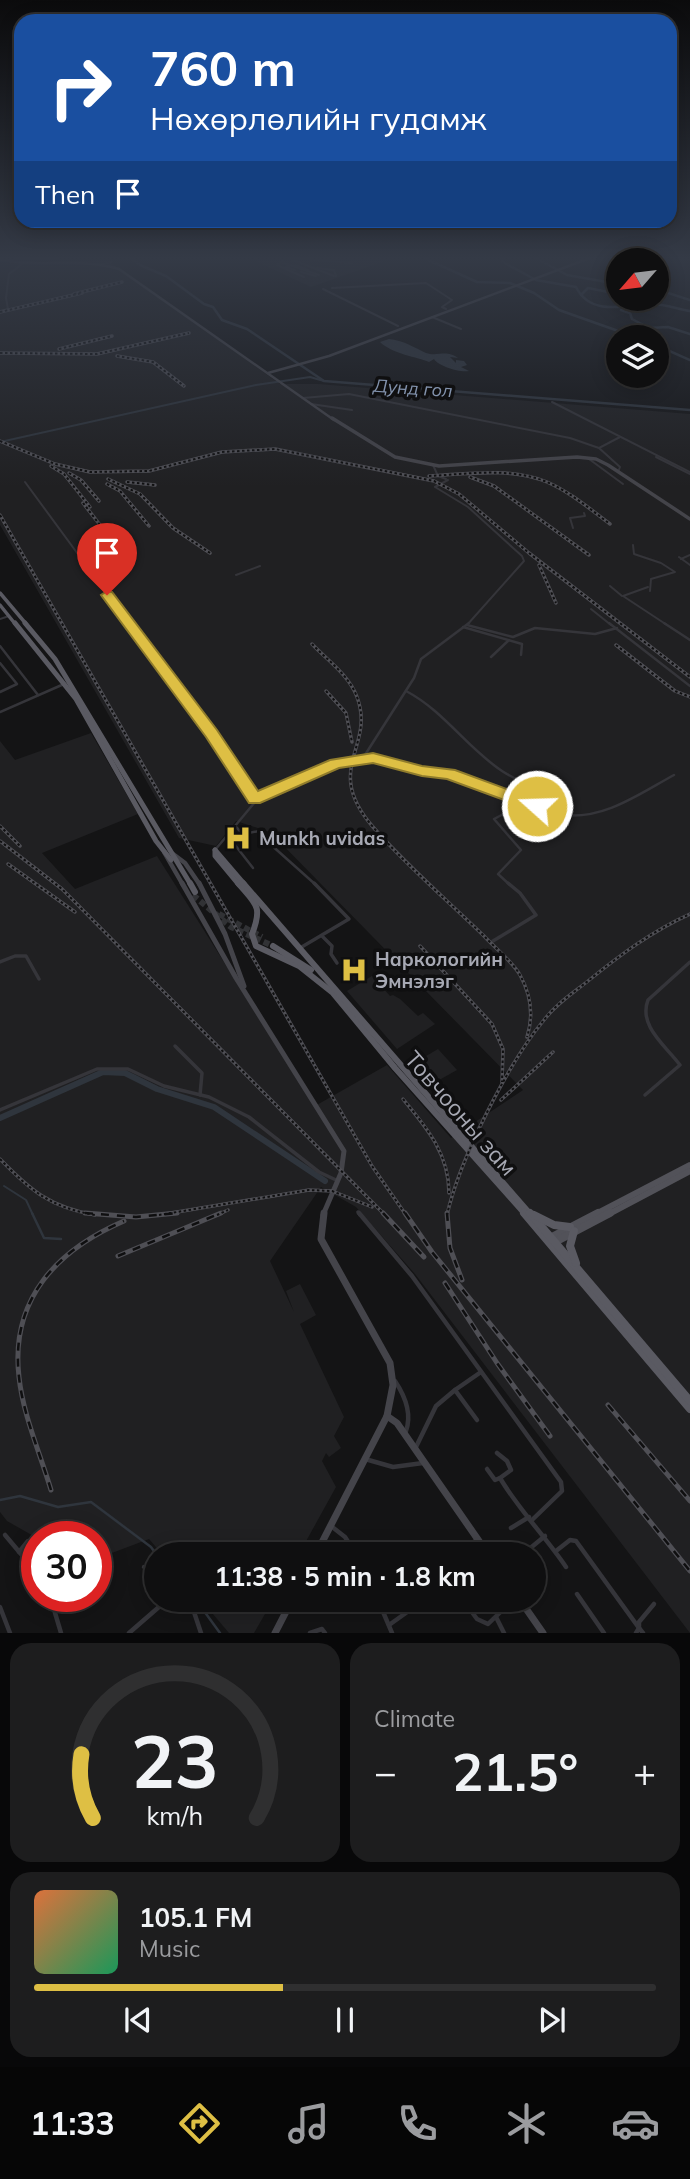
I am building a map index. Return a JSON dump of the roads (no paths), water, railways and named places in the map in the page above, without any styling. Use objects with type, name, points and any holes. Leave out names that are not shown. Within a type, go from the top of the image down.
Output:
[{"type":"highway","points":[[0,593],[55,659],[165,850],[194,893]]},
{"type":"highway","points":[[0,605],[67,682]]},
{"type":"highway","points":[[12,620],[22,619]]},
{"type":"highway","points":[[47,662],[55,659]]},
{"type":"highway","name":"Товчооны зам","points":[[215,853],[300,948],[319,976],[395,1068],[579,1269],[690,1401]]},
{"type":"highway","name":"Товчооны зам","points":[[215,853],[258,907],[259,917],[252,934],[256,946],[319,976],[529,1211],[690,1409]]},
{"type":"highway","points":[[274,944],[319,976]]},
{"type":"highway","points":[[529,1211],[548,1223],[572,1229],[570,1246],[579,1269]]},
{"type":"main road","points":[[212,334],[311,404],[386,453],[404,460],[433,465],[588,458],[601,461],[690,519]]},
{"type":"main road","points":[[304,363],[381,334]]},
{"type":"main road","points":[[266,372],[304,363],[384,334]]},
{"type":"main road","points":[[165,850],[178,857],[193,876],[231,944],[244,987]]},
{"type":"main road","points":[[165,850],[218,949],[342,1144],[344,1163],[335,1180],[321,1224],[321,1239],[379,1341],[390,1363],[393,1378],[387,1416],[322,1542]]},
{"type":"main road","points":[[218,949],[226,950],[231,944]]},
{"type":"main road","points":[[224,958],[228,953],[234,955]]},
{"type":"main road","points":[[552,1240],[690,1165]]},
{"type":"main road","points":[[572,1229],[690,1171]]},
{"type":"main road","points":[[387,1416],[404,1433],[480,1542]]},
{"type":"main road","points":[[275,1633],[286,1612]]},
{"type":"main road","points":[[528,1612],[543,1633]]},
{"type":"street","points":[[303,398],[355,394],[569,438],[599,448],[620,467],[618,472]]},
{"type":"street","points":[[552,402],[690,474]]},
{"type":"street","points":[[311,404],[352,410]]},
{"type":"street","points":[[599,448],[620,437]]},
{"type":"street","points":[[588,458],[623,484]]},
{"type":"street","points":[[666,460],[658,458],[690,474]]},
{"type":"street","points":[[363,758],[406,691],[421,659],[465,626],[494,597],[524,559],[490,529],[480,516],[435,487],[448,480],[439,477],[433,465]]},
{"type":"street","points":[[25,482],[227,755],[255,799]]},
{"type":"street","points":[[573,528],[570,518],[583,517],[584,513]]},
{"type":"street","points":[[624,598],[625,594],[649,589],[651,579],[675,572],[661,563],[634,554],[633,545]]},
{"type":"street","points":[[690,555],[680,558],[690,565]]},
{"type":"street","points":[[236,575],[260,566]]},
{"type":"street","points":[[610,586],[624,598],[690,640]]},
{"type":"street","points":[[592,609],[690,686]]},
{"type":"street","points":[[0,619],[12,620]]},
{"type":"street","points":[[465,626],[513,636],[535,628],[595,634],[617,628]]},
{"type":"street","points":[[465,626],[522,644],[521,655]]},
{"type":"street","points":[[491,657],[509,640]]},
{"type":"street","points":[[0,646],[38,695]]},
{"type":"street","points":[[0,663],[16,684],[0,692]]},
{"type":"street","points":[[0,712],[67,682]]},
{"type":"street","points":[[406,691],[498,768],[529,784],[555,803],[562,815]]},
{"type":"street","points":[[215,853],[255,799],[336,764],[363,758],[378,758],[411,769],[449,774],[577,818],[596,814],[674,775]]},
{"type":"street","points":[[493,941],[536,915],[520,893],[498,874],[521,850],[494,819],[509,811],[505,794]]},
{"type":"street","points":[[235,826],[243,834],[259,831],[266,834],[269,843],[329,896],[347,916],[348,921],[300,948]]},
{"type":"street","points":[[228,836],[253,868]]},
{"type":"street","points":[[322,936],[332,946],[331,954],[337,963]]},
{"type":"street","points":[[0,962],[15,956],[26,956],[39,979]]},
{"type":"street","points":[[645,1095],[680,1065],[645,1018],[644,1007],[648,1000],[690,962]]},
{"type":"street","points":[[174,1046],[202,1073],[200,1095]]},
{"type":"street","points":[[0,1110],[103,1067],[128,1069],[164,1086],[200,1095],[249,1117],[319,1172],[335,1180]]},
{"type":"street","points":[[358,1212],[412,1276],[564,1487],[531,1519],[511,1528]]},
{"type":"street","points":[[415,1448],[436,1406],[481,1372]]},
{"type":"street","points":[[393,1378],[401,1390],[409,1420],[404,1433]]},
{"type":"street","points":[[455,1390],[477,1420]]},
{"type":"street","points":[[487,1469],[495,1480],[511,1470],[497,1453]]},
{"type":"street","points":[[365,1459],[393,1467],[426,1463]]},
{"type":"street","points":[[500,1478],[512,1498],[545,1536],[566,1567]]},
{"type":"street","points":[[331,1526],[348,1542]]},
{"type":"street","points":[[5,1535],[21,1554]]},
{"type":"street","points":[[538,1542],[545,1536]]},
{"type":"street","points":[[474,1542],[478,1539]]},
{"type":"street","points":[[556,1551],[570,1540],[576,1541],[639,1631]]},
{"type":"street","points":[[577,1594],[604,1633]]},
{"type":"street","points":[[639,1631],[639,1622],[654,1604]]},
{"type":"street","points":[[0,1607],[10,1633]]},
{"type":"street","points":[[55,1612],[61,1633]]},
{"type":"street","points":[[129,1633],[153,1612]]},
{"type":"street","points":[[194,1612],[201,1633]]},
{"type":"street","points":[[383,1612],[392,1633]]},
{"type":"street","points":[[388,1625],[407,1612]]},
{"type":"street","points":[[474,1612],[488,1624],[501,1612]]},
{"type":"street","points":[[496,1617],[504,1633]]},
{"type":"street","points":[[310,1633],[317,1629],[325,1633]]},
{"type":"waterway","name":"Дунд гол","points":[[255,334],[324,381],[690,410]]},
{"type":"waterway","points":[[669,351],[690,360]]},
{"type":"waterway","points":[[0,442],[256,385],[310,377],[324,381]]},
{"type":"waterway","points":[[0,1118],[103,1072],[125,1073],[157,1089],[214,1107],[325,1181]]},
{"type":"waterway","points":[[4,1186],[26,1200],[33,1215]]},
{"type":"waterway","points":[[32,1213],[44,1238],[61,1239]]},
{"type":"waterway","points":[[0,1500],[20,1496],[58,1507],[91,1502],[144,1542]]},
{"type":"waterway","points":[[205,1612],[220,1633]]},
{"type":"tunnel","points":[[193,895],[231,927],[273,946]]},
{"type":"tunnel","points":[[219,914],[262,937]]},
{"type":"railway","points":[[0,353],[97,354],[184,334]]},
{"type":"railway","points":[[59,349],[112,336]]},
{"type":"railway","points":[[117,356],[153,362],[184,386]]},
{"type":"railway","points":[[0,441],[55,464],[90,472],[149,471],[222,452],[275,449],[434,481],[459,494],[529,553],[690,677]]},
{"type":"railway","points":[[51,466],[64,474],[90,507]]},
{"type":"railway","points":[[69,473],[81,480],[99,501]]},
{"type":"railway","points":[[429,476],[504,473],[533,477],[564,491],[610,524]]},
{"type":"railway","points":[[470,477],[494,486],[589,555]]},
{"type":"railway","points":[[108,479],[140,494],[173,528],[210,553]]},
{"type":"railway","points":[[127,482],[155,485]]},
{"type":"railway","points":[[107,484],[120,491],[149,526]]},
{"type":"railway","points":[[83,503],[107,534]]},
{"type":"railway","points":[[0,515],[372,1166],[406,1215]]},
{"type":"railway","points":[[539,565],[556,603]]},
{"type":"railway","points":[[312,644],[343,675],[357,697],[361,715],[360,730],[351,773],[352,789],[358,807],[399,855],[517,970],[527,990],[530,1005],[527,1037]]},
{"type":"railway","points":[[616,645],[675,691],[690,697]]},
{"type":"railway","points":[[326,691],[346,713],[352,742]]},
{"type":"railway","points":[[0,826],[20,846]]},
{"type":"railway","points":[[0,841],[62,889],[385,1215]]},
{"type":"railway","points":[[8,864],[75,912]]},
{"type":"railway","points":[[447,1215],[462,1168],[486,1113],[515,1061],[544,1020],[565,999],[624,953],[690,914]]},
{"type":"railway","points":[[420,946],[492,1024],[503,1049],[502,1082]]},
{"type":"railway","points":[[501,1100],[553,1052]]},
{"type":"railway","points":[[403,1099],[428,1131],[441,1154],[449,1193]]},
{"type":"railway","points":[[0,1159],[42,1196],[79,1212],[95,1215]]},
{"type":"railway","points":[[163,1214],[309,1190],[332,1191],[372,1207]]},
{"type":"railway","points":[[217,1215],[228,1210]]},
{"type":"railway","points":[[85,1213],[136,1217],[163,1214]]},
{"type":"railway","points":[[163,1214],[177,1213]]},
{"type":"railway","points":[[118,1256],[221,1213]]},
{"type":"railway","points":[[383,1213],[424,1257]]},
{"type":"railway","points":[[405,1213],[432,1252],[690,1571]]},
{"type":"railway","points":[[447,1215],[450,1248],[462,1280]]},
{"type":"railway","points":[[51,1490],[21,1391],[18,1349],[22,1324],[43,1281],[59,1263],[78,1247],[124,1221]]},
{"type":"railway","points":[[445,1283],[497,1363],[550,1436]]},
{"type":"railway","points":[[608,1405],[690,1501]]},
{"type":"place","name":"Munkh uvidas","points":[[238,838]]},
{"type":"place","name":"Наркологийн Эмнэлэг","points":[[354,970]]}]
